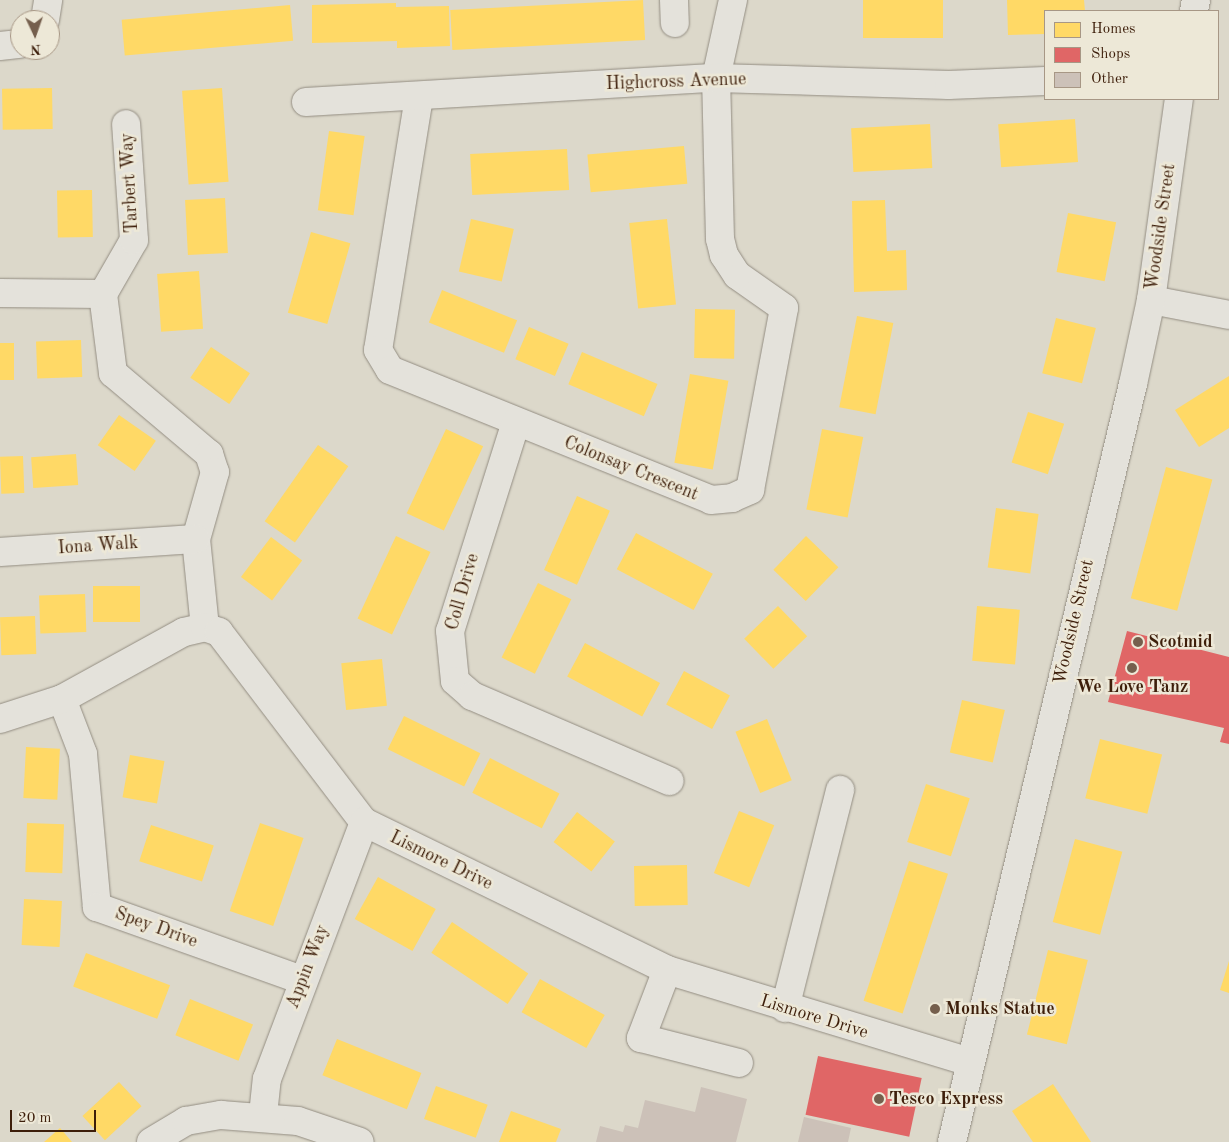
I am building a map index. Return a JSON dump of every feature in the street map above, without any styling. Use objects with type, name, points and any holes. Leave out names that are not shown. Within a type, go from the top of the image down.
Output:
[{"type":"street","points":[[716,78],[733,0]]},
{"type":"street","name":"Highcross Avenue","points":[[306,102],[419,97],[716,78],[949,85],[1044,81]]},
{"type":"street","name":"Colonsay Crescent","points":[[419,97],[378,350],[390,370],[710,500],[750,490],[784,308],[768,293],[738,275],[724,255],[716,78]]},
{"type":"street","name":"Woodside Street","points":[[952,1142],[1151,300],[1179,100]]},
{"type":"street","name":"Tarbert Way","points":[[102,294],[134,240],[126,124]]},
{"type":"street","points":[[0,293],[102,294],[113,373],[209,454],[215,472],[212,490],[196,539],[205,627],[184,632],[62,699],[0,718]]},
{"type":"street","points":[[1151,300],[1229,315]]},
{"type":"street","name":"Coll Drive","points":[[516,422],[450,631],[455,681],[472,696],[669,781]]},
{"type":"street","name":"Iona Walk","points":[[0,552],[196,539]]},
{"type":"street","name":"Lismore Drive","points":[[205,627],[219,632],[364,822],[667,970],[785,1008],[970,1062]]},
{"type":"street","name":"Spey Drive","points":[[62,699],[83,754],[97,907],[302,980]]},
{"type":"street","points":[[785,1008],[840,790]]},
{"type":"street","name":"Appin Way","points":[[263,1115],[267,1079],[302,980],[364,822]]},
{"type":"street","points":[[667,970],[641,1038],[740,1063]]},
{"type":"street","points":[[150,1142],[186,1121],[263,1115],[298,1121],[360,1142]]},
{"type":"building: Homes","points":[[643,0],[645,40],[452,50],[450,10]]},
{"type":"building: Homes","points":[[863,0],[943,0],[943,38],[863,38]]},
{"type":"building: Homes","points":[[1007,0],[1084,0],[1085,10],[1044,10],[1044,34],[1008,35]]},
{"type":"building: Homes","points":[[396,3],[396,7],[449,6],[450,46],[397,48],[397,41],[312,43],[312,5]]},
{"type":"building: Homes","points":[[290,5],[293,41],[125,56],[122,20]]},
{"type":"building: Homes","points":[[52,88],[53,129],[3,130],[2,89]]},
{"type":"building: Homes","points":[[222,88],[229,182],[189,185],[182,91]]},
{"type":"building: Homes","points":[[1075,119],[1078,162],[1001,167],[998,124]]},
{"type":"building: Homes","points":[[930,124],[932,168],[853,172],[851,128]]},
{"type":"building: Homes","points":[[329,131],[365,136],[354,215],[318,210]]},
{"type":"building: Homes","points":[[684,146],[687,184],[591,192],[587,154]]},
{"type":"building: Homes","points":[[567,149],[569,190],[472,195],[470,154]]},
{"type":"building: Homes","points":[[92,190],[93,237],[58,238],[57,191]]},
{"type":"building: Homes","points":[[225,198],[228,253],[188,255],[185,200]]},
{"type":"building: Homes","points":[[885,200],[887,251],[906,250],[907,290],[854,292],[852,201]]},
{"type":"building: Homes","points":[[1068,213],[1116,222],[1105,281],[1057,272]]},
{"type":"building: Homes","points":[[471,219],[514,229],[502,282],[459,272]]},
{"type":"building: Homes","points":[[667,219],[676,305],[638,309],[629,223]]},
{"type":"building: Homes","points":[[311,232],[350,243],[327,324],[288,313]]},
{"type":"building: Homes","points":[[199,271],[203,329],[161,332],[157,274]]},
{"type":"building: Homes","points":[[442,290],[517,320],[504,353],[429,322]]},
{"type":"building: Homes","points":[[695,309],[735,310],[734,359],[694,358]]},
{"type":"building: Homes","points":[[857,316],[893,323],[876,414],[839,407]]},
{"type":"building: Homes","points":[[1056,318],[1096,328],[1082,383],[1042,373]]},
{"type":"building: Homes","points":[[529,327],[569,344],[555,376],[515,359]]},
{"type":"building: Homes","points":[[81,340],[82,377],[37,379],[36,342]]},
{"type":"building: Homes","points":[[0,343],[14,343],[14,380],[0,380]]},
{"type":"building: Homes","points":[[211,347],[250,373],[229,404],[190,378]]},
{"type":"building: Homes","points":[[582,352],[657,384],[644,416],[568,384]]},
{"type":"building: Homes","points":[[690,374],[728,381],[713,469],[674,463]]},
{"type":"building: Homes","points":[[1229,376],[1229,428],[1199,447],[1175,410]]},
{"type":"building: Homes","points":[[1028,412],[1064,424],[1048,474],[1012,462]]},
{"type":"building: Homes","points":[[119,415],[156,441],[135,471],[98,445]]},
{"type":"building: Homes","points":[[446,429],[483,446],[444,531],[407,513]]},
{"type":"building: Homes","points":[[822,429],[863,437],[848,518],[806,509]]},
{"type":"building: Homes","points":[[318,445],[348,466],[295,542],[265,521]]},
{"type":"building: Homes","points":[[76,454],[78,485],[33,488],[31,457]]},
{"type":"building: Homes","points":[[23,456],[24,493],[1,494],[0,457]]},
{"type":"building: Homes","points":[[1166,467],[1212,479],[1177,611],[1131,598]]},
{"type":"building: Homes","points":[[577,496],[610,511],[577,585],[544,570]]},
{"type":"building: Homes","points":[[996,508],[1039,514],[1030,573],[988,567]]},
{"type":"building: Homes","points":[[636,533],[713,574],[694,610],[617,569]]},
{"type":"building: Homes","points":[[396,536],[430,552],[392,635],[358,618]]},
{"type":"building: Homes","points":[[806,536],[838,567],[806,601],[773,570]]},
{"type":"building: Homes","points":[[271,537],[302,560],[272,600],[241,577]]},
{"type":"building: Homes","points":[[538,583],[571,599],[535,674],[502,658]]},
{"type":"building: Homes","points":[[93,586],[140,586],[140,622],[93,622]]},
{"type":"building: Homes","points":[[85,594],[86,632],[40,634],[39,596]]},
{"type":"building: Homes","points":[[778,606],[807,636],[773,669],[744,639]]},
{"type":"building: Homes","points":[[977,606],[1020,610],[1015,665],[972,661]]},
{"type":"building: Homes","points":[[35,616],[36,654],[1,655],[0,617]]},
{"type":"building: Homes","points":[[585,643],[660,683],[642,716],[567,677]]},
{"type":"building: Homes","points":[[382,659],[387,706],[346,710],[341,663]]},
{"type":"building: Homes","points":[[684,671],[730,695],[712,729],[666,705]]},
{"type":"building: Homes","points":[[962,700],[1005,710],[993,763],[950,753]]},
{"type":"building: Homes","points":[[404,716],[480,753],[464,787],[388,749]]},
{"type":"building: Homes","points":[[767,719],[792,780],[760,793],[735,732]]},
{"type":"building: Homes","points":[[1100,739],[1162,754],[1147,814],[1085,798]]},
{"type":"building: Homes","points":[[26,747],[60,749],[57,800],[23,798]]},
{"type":"building: Homes","points":[[130,755],[164,761],[157,803],[123,797]]},
{"type":"building: Homes","points":[[490,758],[559,793],[542,828],[472,793]]},
{"type":"building: Homes","points":[[926,784],[970,798],[951,856],[907,842]]},
{"type":"building: Homes","points":[[739,811],[774,825],[749,887],[714,873]]},
{"type":"building: Homes","points":[[577,812],[615,842],[591,871],[554,842]]},
{"type":"building: Homes","points":[[27,823],[64,824],[62,873],[25,872]]},
{"type":"building: Homes","points":[[260,823],[303,838],[273,926],[230,911]]},
{"type":"building: Homes","points":[[151,825],[214,845],[202,882],[139,861]]},
{"type":"building: Homes","points":[[1075,839],[1122,852],[1100,935],[1053,922]]},
{"type":"building: Homes","points":[[909,861],[948,874],[903,1013],[864,1001]]},
{"type":"building: Homes","points":[[687,865],[688,905],[635,906],[634,866]]},
{"type":"building: Homes","points":[[378,877],[436,909],[412,951],[355,919]]},
{"type":"building: Homes","points":[[24,899],[62,901],[60,947],[22,945]]},
{"type":"building: Homes","points":[[452,922],[528,973],[508,1004],[431,953]]},
{"type":"building: Homes","points":[[1048,950],[1088,960],[1067,1044],[1027,1034]]},
{"type":"building: Homes","points":[[86,953],[170,985],[157,1019],[73,987]]},
{"type":"building: Homes","points":[[1229,961],[1229,993],[1220,990]]},
{"type":"building: Homes","points":[[540,979],[605,1015],[586,1048],[522,1012]]},
{"type":"building: Homes","points":[[190,999],[253,1024],[238,1061],[175,1035]]},
{"type":"building: Homes","points":[[337,1039],[421,1073],[407,1109],[322,1075]]},
{"type":"building: Homes","points":[[119,1082],[142,1106],[105,1140],[82,1116]]},
{"type":"building: Homes","points":[[1053,1084],[1091,1142],[1033,1142],[1012,1111]]},
{"type":"building: Homes","points":[[436,1086],[488,1105],[476,1138],[424,1119]]},
{"type":"building: Homes","points":[[511,1111],[561,1129],[556,1142],[499,1142]]},
{"type":"building: Homes","points":[[60,1128],[72,1142],[44,1142]]},
{"type":"building: Shops","points":[[1127,631],[1229,657],[1229,744],[1220,742],[1224,728],[1108,702]]},
{"type":"building: Shops","points":[[818,1056],[922,1078],[909,1137],[806,1115]]},
{"type":"building: Other","points":[[701,1087],[747,1099],[736,1142],[596,1142],[600,1126],[623,1132],[625,1125],[638,1128],[645,1100],[695,1112]]},
{"type":"building: Other","points":[[804,1117],[851,1128],[848,1142],[798,1142]]},
{"type":"place","name":"Scotmid","points":[[1138,642]]},
{"type":"place","name":"We Love Tanz","points":[[1132,668]]},
{"type":"place","name":"Monks Statue","points":[[935,1009]]},
{"type":"place","name":"Tesco Express","points":[[879,1099]]}]
